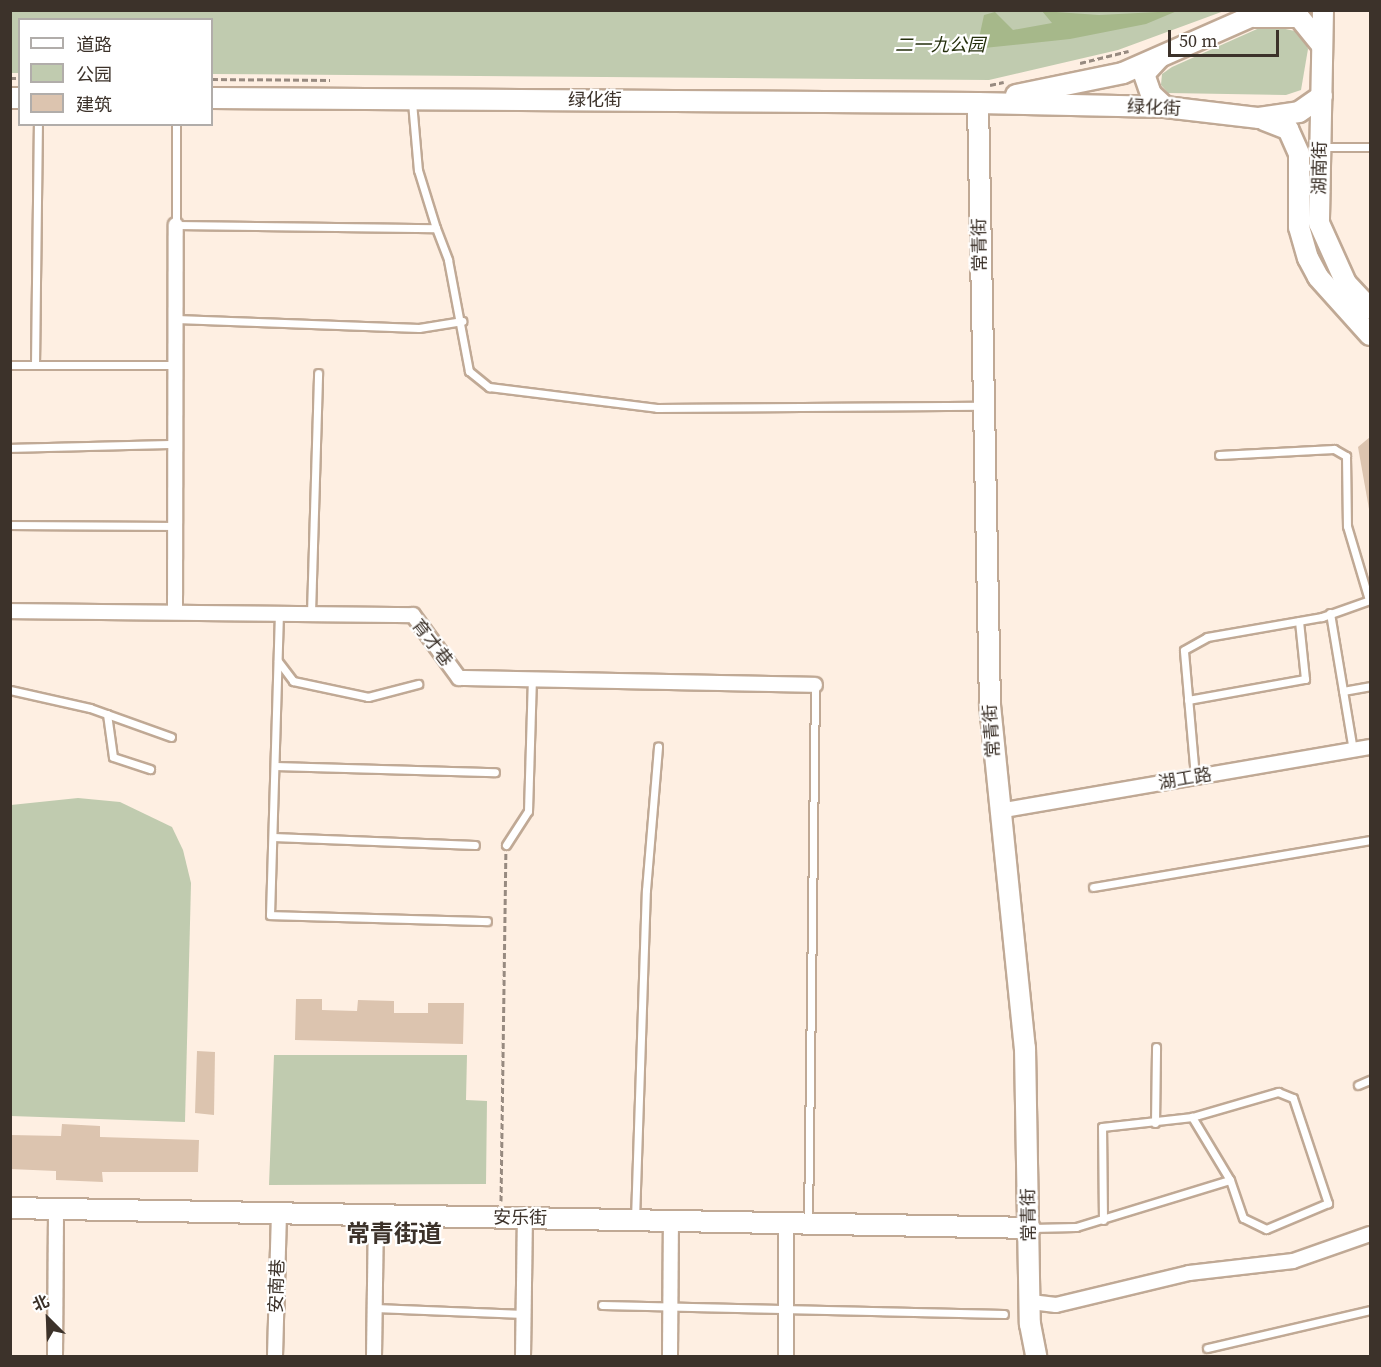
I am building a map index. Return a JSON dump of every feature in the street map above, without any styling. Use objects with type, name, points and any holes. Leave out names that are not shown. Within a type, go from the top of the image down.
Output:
[{"type":"street","name":"湖南街","points":[[1323,10],[1321,236],[1366,299]]},
{"type":"street","points":[[1260,14],[1299,17],[1321,44]]},
{"type":"street","name":"绿化街","points":[[979,94],[1087,82],[1159,58],[1260,14]]},
{"type":"street","points":[[1159,58],[1144,74],[1151,94],[1165,107]]},
{"type":"street","name":"绿化街","points":[[213,98],[412,99],[979,94],[1165,107],[1259,118],[1299,112],[1322,96]]},
{"type":"street","name":"常青街","points":[[979,94],[990,705],[999,811],[1025,1048],[1031,1302],[1036,1356]]},
{"type":"street","name":"湖南街","points":[[1259,118],[1288,129],[1294,140],[1299,227],[1308,258],[1325,286],[1371,335]]},
{"type":"street","points":[[175,612],[176,225]]},
{"type":"street","name":"育才巷","points":[[10,611],[413,615],[459,678],[815,685]]},
{"type":"street","name":"湖工路","points":[[999,811],[1371,747]]},
{"type":"street","name":"安乐街","points":[[10,1208],[279,1216],[635,1219],[1030,1228]]},
{"type":"street","points":[[55,1356],[56,1209]]},
{"type":"street","name":"安南巷","points":[[275,1356],[279,1216]]},
{"type":"street","points":[[374,1356],[376,1217]]},
{"type":"street","points":[[524,1356],[525,1218]]},
{"type":"street","points":[[670,1356],[671,1221]]},
{"type":"street","points":[[786,1223],[786,1356]]},
{"type":"street","points":[[1031,1302],[1056,1305],[1189,1273],[1293,1261],[1371,1234]]},
{"type":"lane","points":[[412,99],[418,170],[462,321],[469,371],[489,387],[657,408],[983,406]]},
{"type":"lane","points":[[35,365],[38,126]]},
{"type":"lane","points":[[176,126],[176,225],[436,228]]},
{"type":"lane","points":[[1321,147],[1371,147]]},
{"type":"lane","points":[[176,319],[419,328],[462,321]]},
{"type":"lane","points":[[10,365],[176,365]]},
{"type":"lane","points":[[310,613],[318,373]]},
{"type":"lane","points":[[10,448],[176,444]]},
{"type":"lane","points":[[1195,777],[1184,650],[1207,637],[1299,621],[1370,600],[1347,526],[1346,456],[1334,449],[1219,455]]},
{"type":"lane","points":[[10,525],[175,526]]},
{"type":"lane","points":[[279,612],[270,915],[487,921]]},
{"type":"lane","points":[[1330,613],[1353,750]]},
{"type":"lane","points":[[1188,699],[1305,679],[1299,621]]},
{"type":"lane","points":[[277,661],[293,681],[368,697],[418,684]]},
{"type":"lane","points":[[506,845],[528,811],[532,679]]},
{"type":"lane","points":[[808,1223],[815,685]]},
{"type":"lane","points":[[1343,692],[1371,686]]},
{"type":"lane","points":[[10,690],[107,714],[171,737]]},
{"type":"lane","points":[[107,714],[113,757],[150,769]]},
{"type":"lane","points":[[635,1219],[646,890],[658,746]]},
{"type":"lane","points":[[274,766],[495,772]]},
{"type":"lane","points":[[273,837],[475,844]]},
{"type":"lane","points":[[1093,887],[1371,840]]},
{"type":"lane","points":[[1155,1123],[1156,1047]]},
{"type":"lane","points":[[1358,1085],[1371,1080]]},
{"type":"lane","points":[[1103,1220],[1102,1127],[1155,1123],[1192,1117],[1278,1092],[1293,1098],[1328,1203],[1266,1229],[1243,1218],[1230,1180],[1192,1117]]},
{"type":"lane","points":[[1030,1228],[1103,1220],[1230,1180]]},
{"type":"lane","points":[[602,1305],[1004,1314]]},
{"type":"lane","points":[[375,1308],[524,1314]]},
{"type":"lane","points":[[1207,1347],[1371,1310]]},
{"type":"path","points":[[1072,65],[1141,48]]},
{"type":"path","points":[[213,79],[344,80]]},
{"type":"path","points":[[979,94],[1014,80]]},
{"type":"path","points":[[500,1217],[506,845]]},
{"type":"green space","name":"二一九公园","points":[[11,11],[1224,11],[1118,50],[989,80],[213,74],[213,18],[18,18],[18,73],[11,73]]},
{"type":"green space","points":[[1042,11],[1099,15],[1177,11],[1146,24],[1070,39],[984,48],[979,38],[984,15],[995,12],[1013,30],[1052,23]]},
{"type":"green space","points":[[1266,25],[1295,31],[1304,39],[1308,49],[1301,90],[1286,95],[1168,93],[1161,85],[1162,74],[1172,67]]},
{"type":"green space","points":[[78,798],[120,802],[172,827],[183,850],[191,883],[185,1122],[11,1116],[11,805]]},
{"type":"green space","points":[[274,1055],[467,1055],[466,1100],[487,1101],[486,1184],[269,1185]]},
{"type":"building","points":[[1370,437],[1370,509],[1369,509],[1358,447]]},
{"type":"building","points":[[296,999],[322,999],[322,1010],[357,1011],[358,1000],[394,1001],[394,1013],[428,1013],[428,1003],[464,1003],[463,1044],[295,1040]]},
{"type":"building","points":[[197,1051],[215,1052],[214,1115],[195,1113]]},
{"type":"building","points":[[62,1124],[100,1126],[100,1137],[199,1140],[198,1172],[102,1172],[103,1182],[56,1180],[56,1171],[10,1169],[10,1135],[61,1136]]},
{"type":"district","name":"常青街道","points":[[394,1234]]}]
